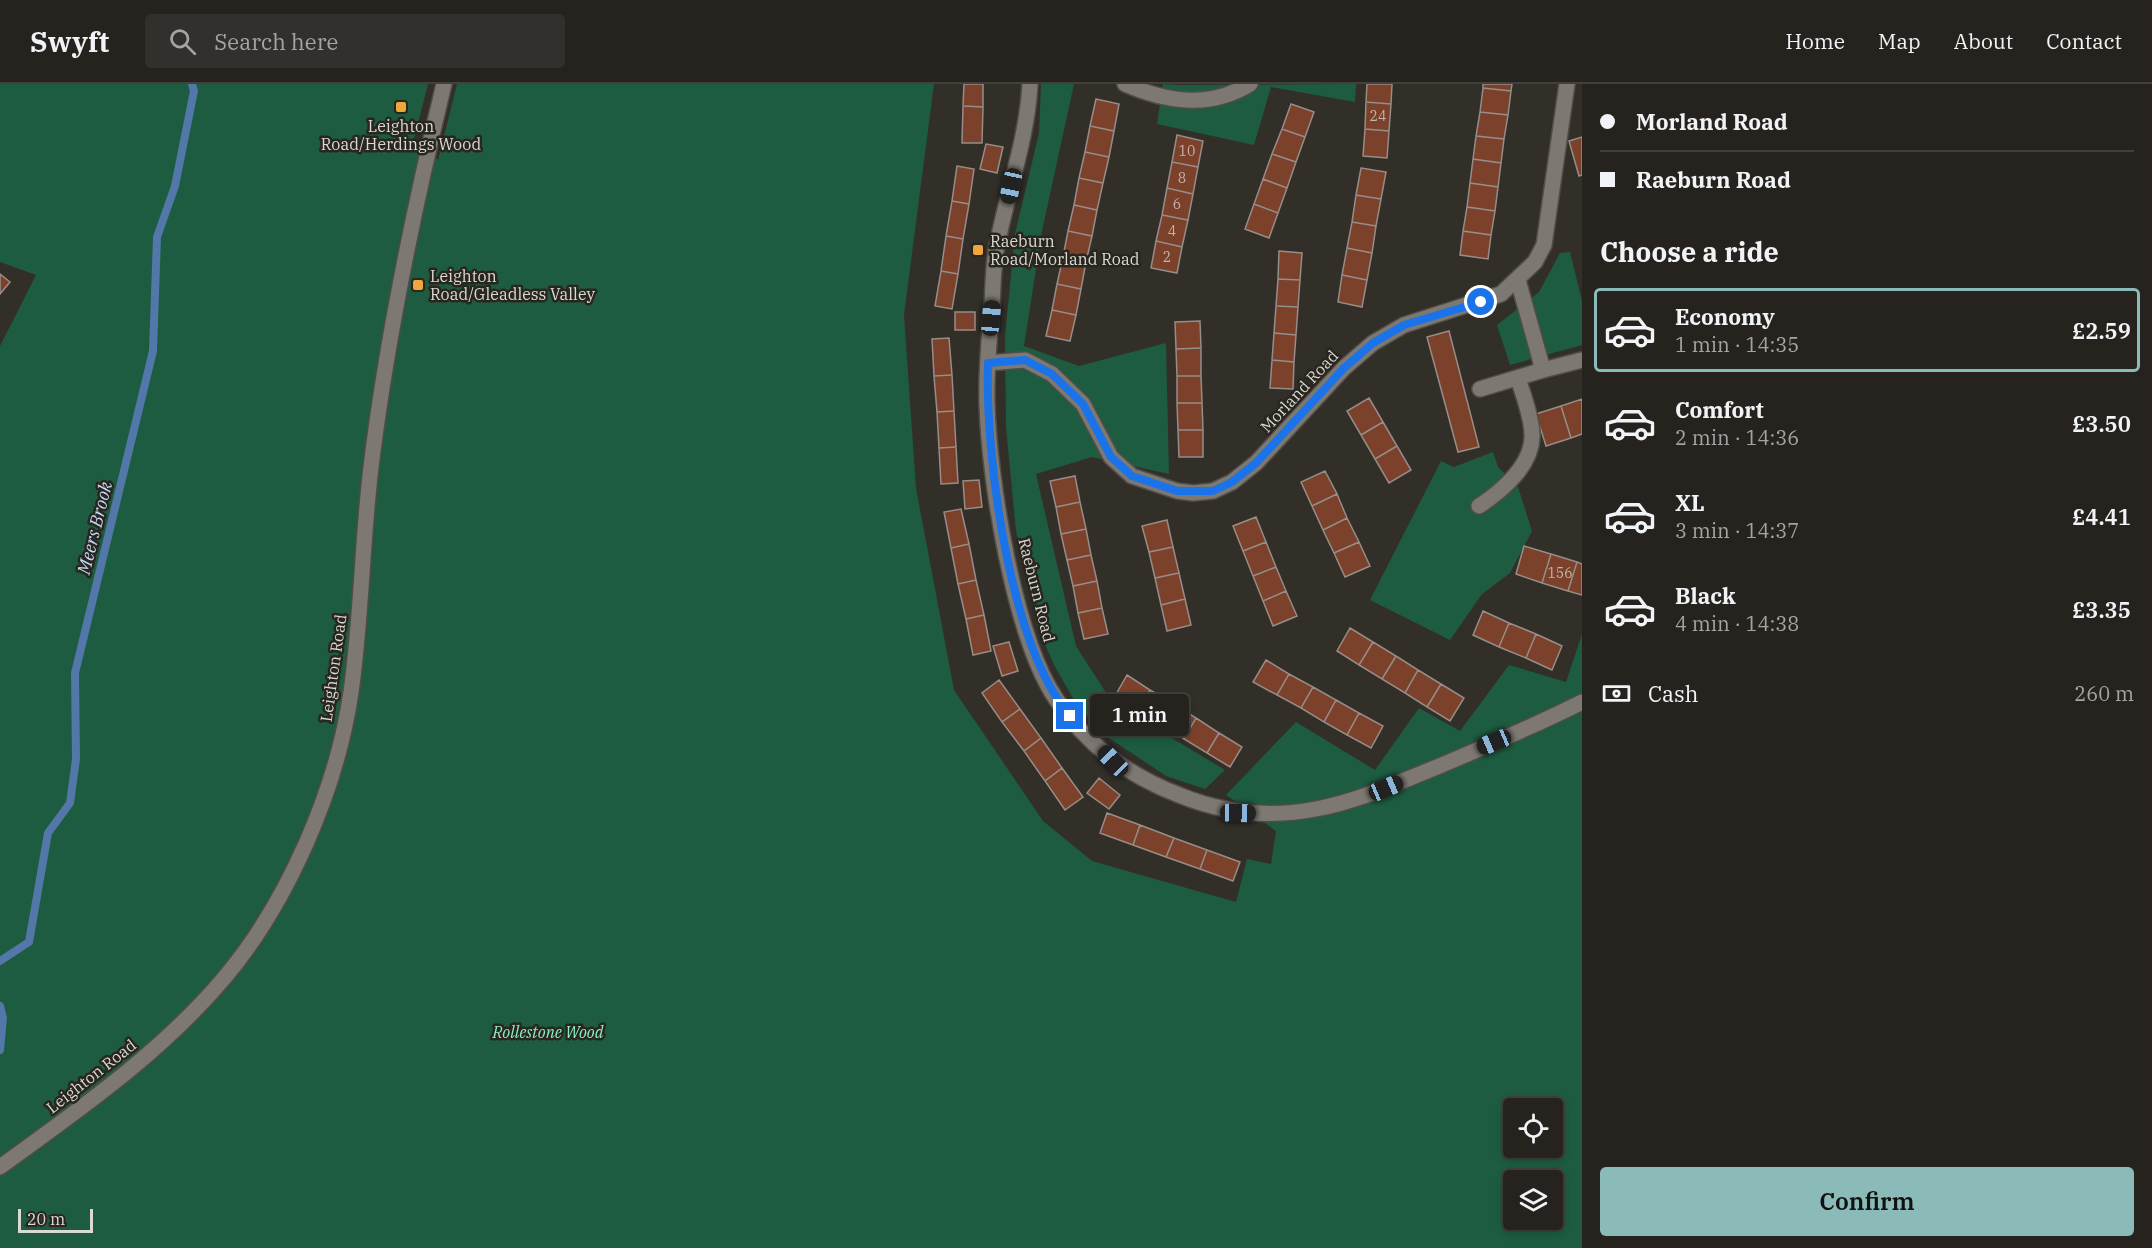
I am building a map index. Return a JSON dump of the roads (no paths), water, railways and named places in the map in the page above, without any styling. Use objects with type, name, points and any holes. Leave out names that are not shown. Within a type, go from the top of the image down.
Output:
[{"type":"street","name":"Leighton Road","points":[[0,1167],[109,1089],[182,1024],[227,975],[270,912],[311,833],[326,795],[351,694],[371,463],[388,341],[416,197],[444,84]]},
{"type":"street","name":"Raeburn Road","points":[[1030,84],[1028,111],[996,253],[987,404],[994,480],[1010,566],[1024,624],[1040,667],[1056,699],[1085,732],[1113,761],[1148,783],[1193,801],[1238,813],[1276,814],[1315,809],[1364,797],[1582,702]]},
{"type":"street","points":[[1125,84],[1152,96],[1181,101],[1216,99],[1250,84]]},
{"type":"street","name":"Morland Road","points":[[988,363],[1025,360],[1052,374],[1083,404],[1111,457],[1132,476],[1177,491],[1213,491],[1232,482],[1256,463],[1344,368],[1373,343],[1404,325],[1501,294],[1535,262],[1544,245],[1567,84]]},
{"type":"street","points":[[1518,280],[1543,370]]},
{"type":"street","points":[[1479,389],[1582,360]]},
{"type":"street","points":[[1479,506],[1496,496],[1523,463],[1530,448],[1532,434],[1518,378]]},
{"type":"waterway","name":"Meers Brook","points":[[0,961],[29,942],[48,833],[70,803],[76,759],[75,673],[153,351],[157,237],[175,186],[194,91],[192,84]]},
{"type":"waterway","name":"Meers Brook","points":[[0,1006],[3,1018],[0,1050]]},
{"type":"place","name":"Leighton Road/Herdings Wood","points":[[401,107]]},
{"type":"place","name":"Raeburn Road/Morland Road","points":[[978,250]]},
{"type":"place","name":"Leighton Road/Gleadless Valley","points":[[418,285]]},
{"type":"park label","name":"Rollestone Wood","points":[[548,1032]]}]
